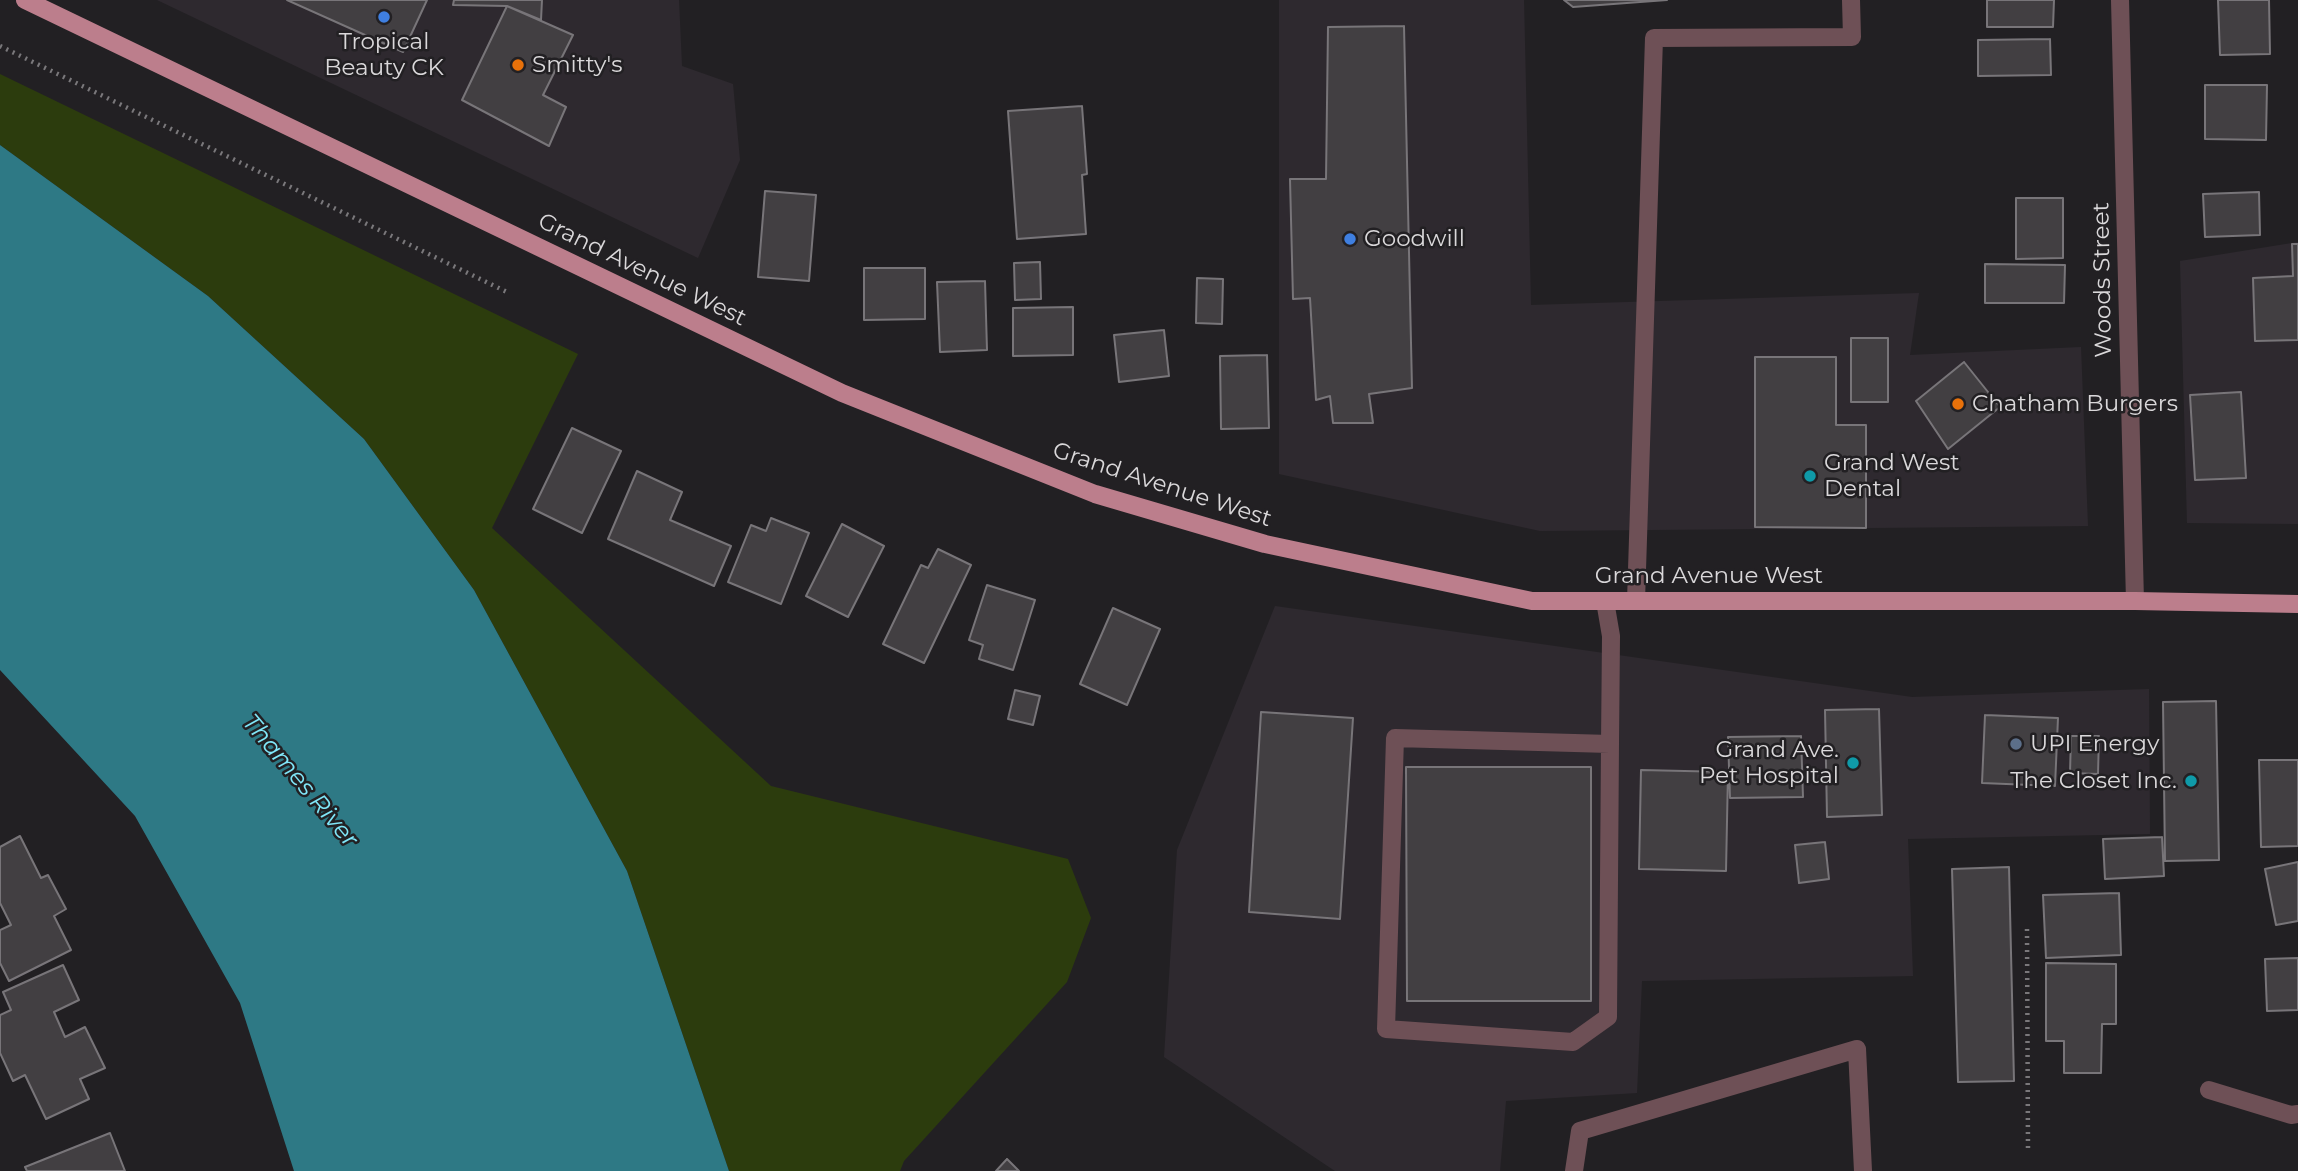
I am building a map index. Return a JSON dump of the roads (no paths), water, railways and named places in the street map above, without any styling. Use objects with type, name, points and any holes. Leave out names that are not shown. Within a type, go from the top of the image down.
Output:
[{"type":"main road","name":"Grand Avenue West","points":[[25,0],[51,6],[842,393],[1096,494],[1265,544],[1532,601],[2135,601],[2298,604]]},
{"type":"street","points":[[1636,601],[1654,38],[1852,37],[1851,0]]},
{"type":"street","name":"Woods Street","points":[[2120,0],[2135,601]]},
{"type":"street","points":[[1605,601],[1611,636],[1608,1017],[1573,1042],[1386,1029],[1395,738],[1610,744]]},
{"type":"street","points":[[1574,1171],[1580,1131],[1857,1049],[1863,1171]]},
{"type":"street","points":[[2209,1090],[2291,1115],[2298,1114]]},
{"type":"water","name":"Thames River","points":[[0,145],[208,296],[364,439],[474,590],[627,871],[729,1171],[294,1171],[240,1003],[135,816],[0,670]]},
{"type":"place","name":"Tropical Beauty CK","points":[[384,17]]},
{"type":"place","name":"Smitty's","points":[[518,65]]},
{"type":"place","name":"Goodwill","points":[[1350,239]]},
{"type":"place","name":"Chatham Burgers","points":[[1958,404]]},
{"type":"place","name":"Grand West Dental","points":[[1810,476]]},
{"type":"place","name":"UPI Energy","points":[[2016,744]]},
{"type":"place","name":"Grand Ave. Pet Hospital","points":[[1853,763]]},
{"type":"place","name":"The Closet Inc.","points":[[2191,781]]}]
